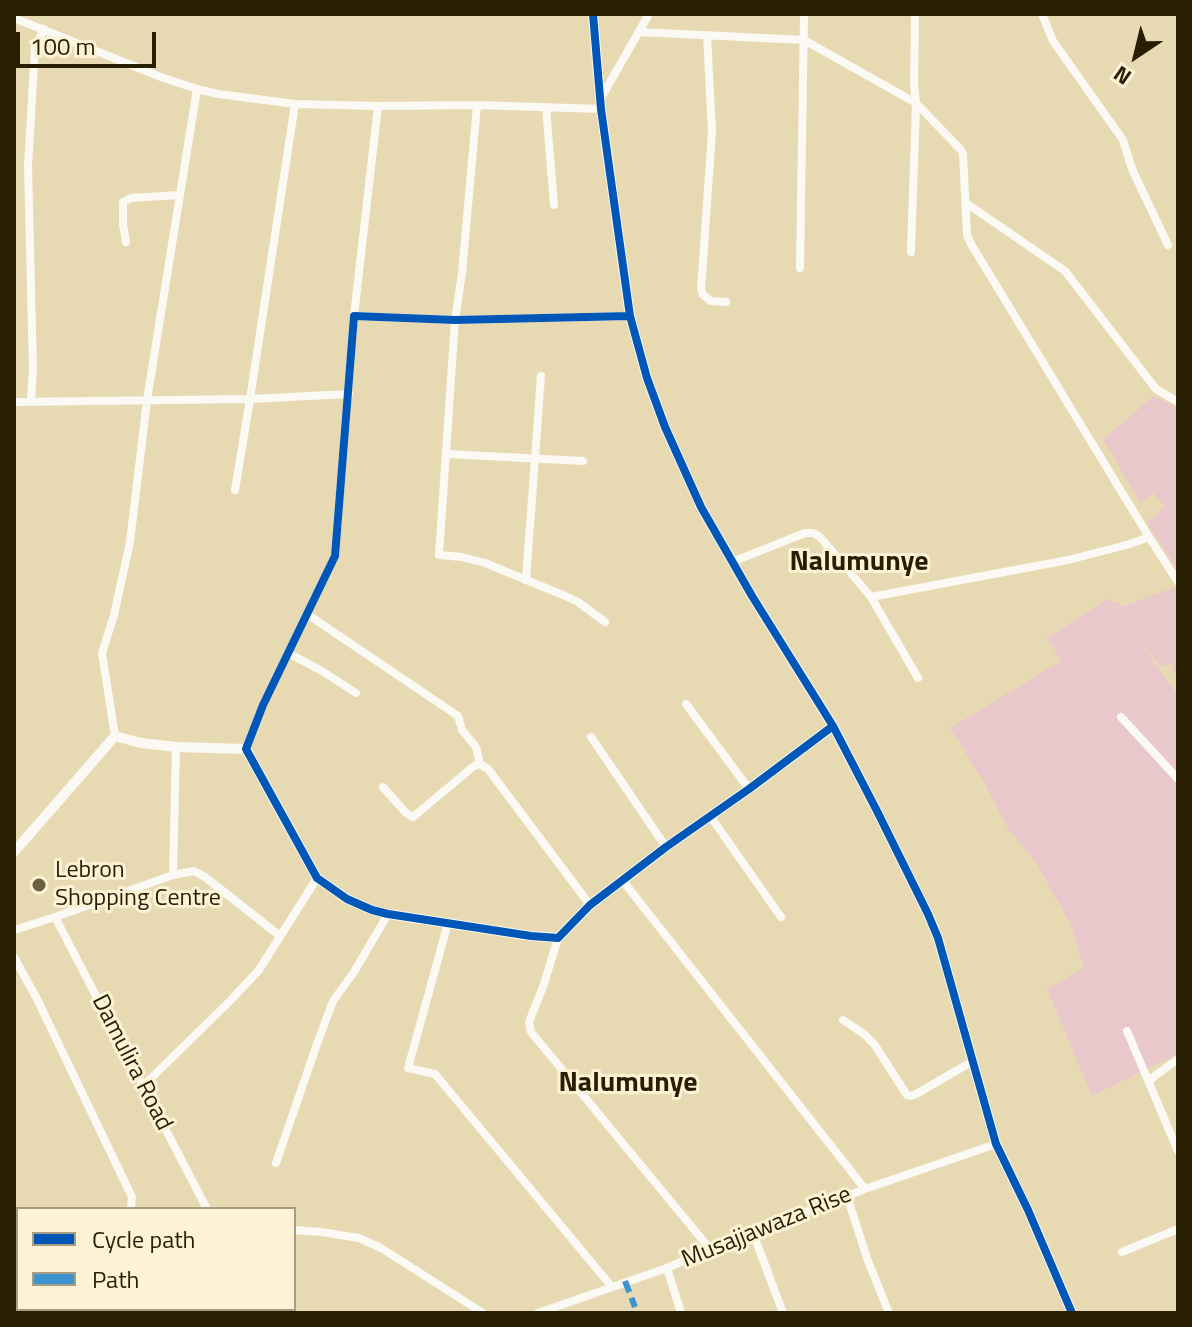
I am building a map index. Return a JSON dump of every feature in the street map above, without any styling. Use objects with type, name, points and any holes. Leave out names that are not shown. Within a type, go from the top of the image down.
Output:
[{"type":"street","points":[[593,14],[601,104],[630,316],[647,378],[665,427],[701,507],[833,726],[938,938],[996,1144],[1072,1313]]},
{"type":"street","points":[[601,104],[649,14]]},
{"type":"street","points":[[800,268],[804,14]]},
{"type":"street","points":[[911,252],[916,103],[915,14]]},
{"type":"street","points":[[1042,14],[1053,41],[1123,140],[1132,169],[1168,245]]},
{"type":"street","points":[[14,18],[104,56],[197,89],[244,98],[295,104],[378,106],[546,108],[601,104]]},
{"type":"street","points":[[31,401],[28,166],[35,48],[44,29]]},
{"type":"street","points":[[639,32],[804,40],[916,103],[963,154],[967,235],[971,244],[1178,582]]},
{"type":"street","points":[[707,35],[712,132],[701,289],[711,301],[726,302]]},
{"type":"street","points":[[14,852],[115,736],[102,653],[130,542],[147,400],[197,89]]},
{"type":"street","points":[[235,490],[295,104]]},
{"type":"street","points":[[477,105],[455,320],[439,555],[475,560],[526,580],[578,602],[605,622]]},
{"type":"street","points":[[378,106],[354,316],[335,556],[263,705],[246,749],[317,878],[347,899],[388,914],[558,938]]},
{"type":"street","points":[[546,108],[554,205]]},
{"type":"street","points":[[126,242],[123,202],[131,198],[179,195]]},
{"type":"street","points":[[966,203],[1065,271],[1156,389],[1178,402]]},
{"type":"street","points":[[354,316],[455,320],[630,316]]},
{"type":"street","points":[[526,580],[541,376]]},
{"type":"street","points":[[14,402],[250,399],[349,394]]},
{"type":"street","points":[[447,454],[583,461]]},
{"type":"street","points":[[732,562],[805,533],[820,537],[871,597],[918,678]]},
{"type":"street","points":[[871,597],[1068,560],[1149,537]]},
{"type":"street","points":[[307,614],[458,716],[462,730],[476,747],[480,764],[488,769],[590,905]]},
{"type":"street","points":[[288,653],[356,693]]},
{"type":"street","points":[[686,704],[749,789]]},
{"type":"street","points":[[1121,717],[1178,779]]},
{"type":"street","points":[[710,1249],[531,1032],[529,1022],[558,938],[590,905],[833,726]]},
{"type":"street","points":[[115,736],[176,747],[246,749]]},
{"type":"street","points":[[591,737],[666,847]]},
{"type":"street","points":[[173,875],[176,747]]},
{"type":"street","points":[[383,787],[413,817],[480,764]]},
{"type":"street","points":[[710,816],[781,917]]},
{"type":"street","points":[[14,930],[188,871],[198,873],[280,936]]},
{"type":"street","points":[[143,1086],[259,970],[317,878]]},
{"type":"street","points":[[623,881],[865,1189]]},
{"type":"street","points":[[276,1163],[333,1001],[388,914]]},
{"type":"street","name":"Damulira Road","points":[[55,917],[206,1207]]},
{"type":"street","points":[[448,923],[408,1068],[435,1074],[612,1287]]},
{"type":"street","points":[[14,957],[132,1197],[131,1207]]},
{"type":"street","points":[[843,1020],[874,1044],[907,1095],[918,1093],[973,1061]]},
{"type":"street","points":[[1127,1031],[1178,1151]]},
{"type":"street","points":[[1148,1081],[1178,1059]]},
{"type":"street","name":"Musajjawaza Rise","points":[[538,1313],[667,1268],[865,1189],[996,1144]]},
{"type":"street","points":[[847,1196],[889,1313]]},
{"type":"street","points":[[1122,1252],[1178,1229]]},
{"type":"street","points":[[296,1230],[359,1238],[381,1248],[483,1313]]},
{"type":"street","points":[[753,1233],[783,1313]]},
{"type":"street","points":[[667,1268],[681,1313]]},
{"type":"shaded area","points":[[1154,396],[1178,408],[1178,571],[1146,521],[1165,506],[1153,493],[1141,504],[1103,439]]},
{"type":"shaded area","points":[[1177,586],[1178,681],[1171,663],[1162,668],[1144,646],[1178,695],[1178,1054],[1092,1096],[1047,989],[1084,968],[1070,923],[1035,861],[1008,829],[950,728],[1061,661],[1047,638],[1107,599],[1125,606]]},
{"type":"marked path","points":[[625,1281],[635,1307]]},
{"type":"cycle path","points":[[593,14],[601,109],[630,316],[647,378],[665,427],[701,507],[833,726],[928,914],[938,938],[996,1144],[1072,1313]]},
{"type":"cycle path","points":[[630,316],[455,320],[354,316],[335,556],[263,705],[246,749],[317,878],[347,899],[388,914],[558,938],[590,905],[833,726]]},
{"type":"place","name":"Lebron Shopping Centre","points":[[39,885]]},
{"type":"district","name":"Nalumunye","points":[[859,563]]},
{"type":"district","name":"Nalumunye","points":[[628,1084]]}]
